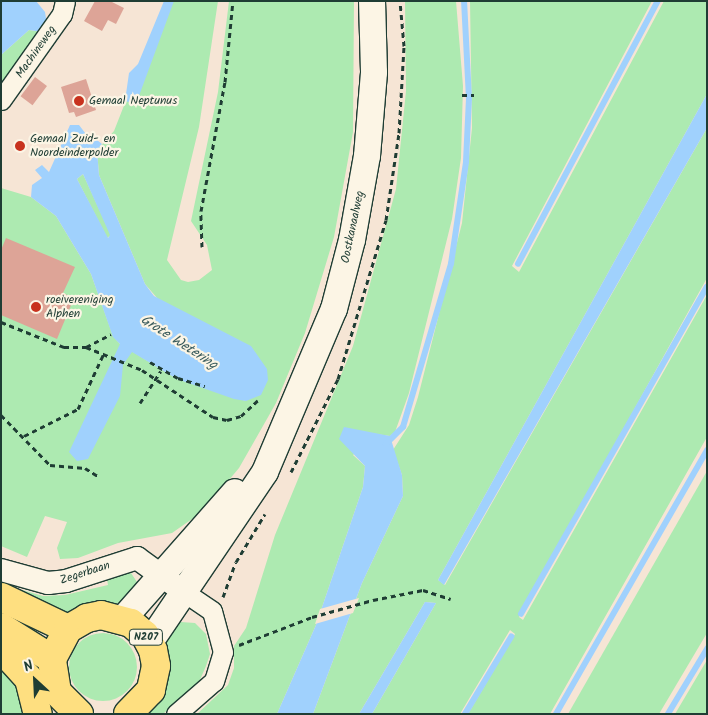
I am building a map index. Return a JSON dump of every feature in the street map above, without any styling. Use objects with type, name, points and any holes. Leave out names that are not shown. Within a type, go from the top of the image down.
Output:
[{"type":"main road","name":"Oostkanaalweg","points":[[150,642],[265,472],[275,440],[316,356],[352,240],[372,113],[372,1]]},
{"type":"main road","name":"Oostkanaalweg","points":[[123,619],[217,516],[275,440]]},
{"type":"main road","points":[[1,597],[68,629],[52,659],[54,684],[70,711]]},
{"type":"main road","name":"N207","points":[[68,629],[94,616],[123,619],[138,628],[150,642],[156,666],[154,682],[147,697],[128,714]]},
{"type":"main road","points":[[1,628],[52,659]]},
{"type":"main road","points":[[1,648],[29,679],[38,714]]},
{"type":"street","name":"Machineweg","points":[[1,100],[62,14],[65,1]]},
{"type":"street","name":"Zegerbaan","points":[[1,570],[48,583],[66,581],[137,558],[164,576]]},
{"type":"street","points":[[164,576],[212,611],[223,652],[214,681],[176,714]]},
{"type":"path","points":[[202,247],[201,211],[225,82],[232,1]]},
{"type":"path","points":[[462,95],[474,95]]},
{"type":"path","points":[[1,322],[64,347],[86,347],[124,361],[156,379],[198,408],[227,420],[241,416],[258,400]]},
{"type":"path","points":[[86,347],[111,334]]},
{"type":"path","points":[[24,436],[78,409],[104,353]]},
{"type":"path","points":[[150,362],[178,378],[205,386]]},
{"type":"path","points":[[140,403],[161,371]]},
{"type":"path","points":[[1,415],[24,436],[50,465],[85,468],[98,476]]},
{"type":"path","points":[[223,652],[318,615],[358,605],[424,590],[451,599]]},
{"type":"green space","points":[[165,1],[218,1],[199,127],[167,260],[181,280],[188,282],[199,280],[212,270],[207,245],[191,221],[218,92],[229,1],[354,1],[353,132],[334,237],[305,333],[276,403],[239,468],[202,512],[172,533],[118,543],[78,558],[60,559],[57,548],[67,522],[45,516],[27,557],[1,546],[1,188],[31,197],[56,216],[91,274],[113,336],[120,344],[177,379],[246,401],[145,284],[99,175],[97,150],[114,131]]},
{"type":"green space","points":[[405,1],[456,1],[463,86],[461,158],[452,219],[409,393],[395,432],[390,436],[376,434],[353,455],[365,466],[363,487],[316,625],[277,714],[197,714],[228,685],[234,668],[234,646],[246,628],[275,535],[353,346],[396,189],[406,91]]},
{"type":"green space","points":[[470,1],[652,1],[512,266],[519,272],[664,1],[707,1],[707,94],[438,580],[445,585],[707,128],[707,278],[519,617],[523,620],[707,295],[707,437],[550,714],[468,714],[515,634],[510,630],[460,714],[372,714],[436,603],[425,602],[359,714],[313,714],[362,583],[403,496],[402,475],[393,450],[409,425],[418,397],[462,223],[472,128]]},
{"type":"green space","points":[[29,30],[42,32],[1,87],[1,55]]},
{"type":"green space","points":[[83,174],[111,235],[107,238],[77,179]]},
{"type":"green space","points":[[707,471],[707,633],[659,714],[568,714]]},
{"type":"green space","points":[[129,570],[139,585],[126,601],[70,616],[12,587],[43,596],[65,595],[108,585],[107,579]]},
{"type":"green space","points":[[181,622],[195,623],[206,634],[210,654],[199,682],[163,714],[140,714],[160,645],[175,624]]},
{"type":"green space","points":[[110,633],[122,639],[131,648],[137,660],[135,680],[127,691],[110,701],[96,701],[79,691],[71,680],[69,660],[79,643],[90,635]]},
{"type":"green space","points":[[1,657],[9,663],[28,714],[1,714]]},
{"type":"green space","points":[[707,660],[707,714],[675,714]]},
{"type":"water","points":[[1,1],[36,1],[45,12],[47,25],[42,32],[29,30],[1,55]]},
{"type":"water","points":[[164,1],[174,1],[136,104],[125,101],[129,73],[138,64]]},
{"type":"water","points":[[707,94],[707,128],[444,585],[438,580]]},
{"type":"water","name":"Grote Wetering","points":[[70,125],[79,125],[89,138],[92,136],[102,144],[97,150],[99,175],[145,284],[154,296],[251,346],[267,369],[268,380],[261,395],[246,401],[234,399],[177,379],[132,352],[123,365],[120,396],[88,459],[77,461],[69,452],[120,344],[113,337],[91,274],[56,216],[31,197],[32,185],[42,178],[35,170],[42,165],[49,172]],"holes":[[[83,174],[110,235],[108,238],[77,179]]]},
{"type":"water","points":[[344,427],[390,436],[402,475],[403,496],[362,583],[313,714],[277,714],[316,625],[363,487],[365,466],[339,439]]},
{"type":"water","points":[[425,602],[436,603],[372,714],[359,714]]},
{"type":"pier","points":[[359,598],[353,613],[315,624],[320,609]]},
{"type":"building","points":[[95,1],[110,1],[124,8],[116,24],[108,20],[102,31],[84,21]]},
{"type":"building","points":[[35,77],[47,86],[33,105],[21,96]]},
{"type":"building","name":"Gemaal Neptunus","points":[[86,79],[96,110],[76,117],[74,112],[69,113],[61,87]]},
{"type":"building","points":[[6,238],[75,267],[63,293],[74,298],[57,339],[1,315],[1,250]]},
{"type":"waterway","points":[[386,444],[403,427],[451,264],[466,162],[469,99],[464,1]]},
{"type":"waterway","points":[[518,264],[658,1]]},
{"type":"waterway","points":[[521,614],[707,287]]},
{"type":"waterway","points":[[556,714],[707,450]]},
{"type":"waterway","points":[[465,714],[511,637]]},
{"type":"waterway","points":[[668,714],[707,649]]},
{"type":"place","name":"Gemaal Neptunus","points":[[79,101]]},
{"type":"place","name":"Gemaal Zuid- en Noordeinderpolder","points":[[20,146]]},
{"type":"place","name":"roeivereniging Alphen","points":[[36,307]]}]
